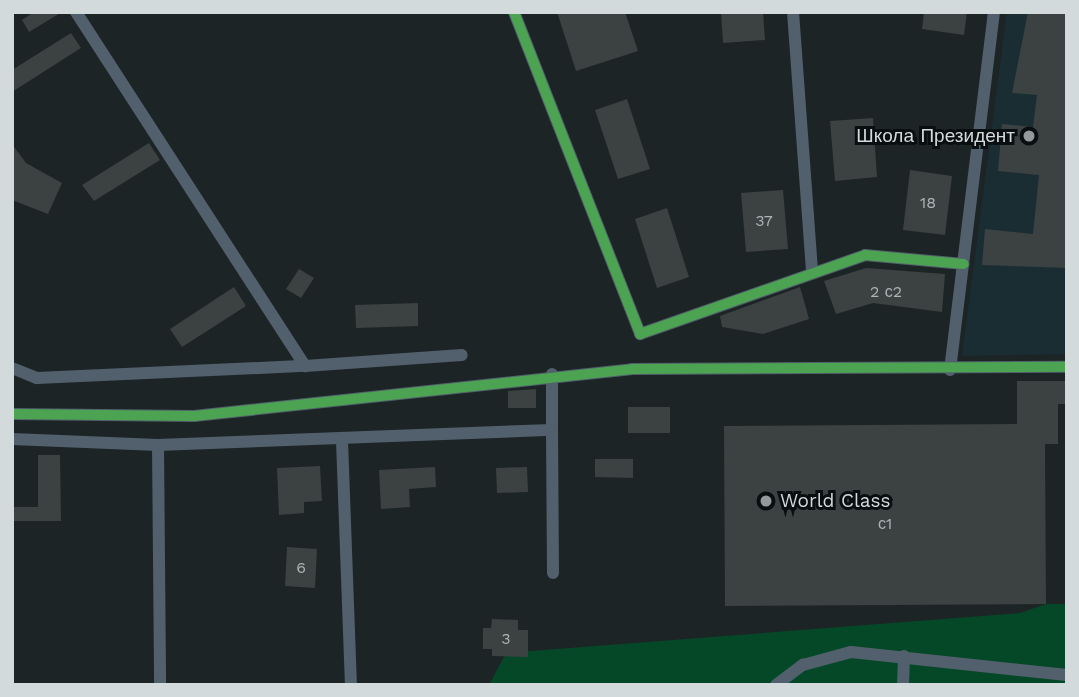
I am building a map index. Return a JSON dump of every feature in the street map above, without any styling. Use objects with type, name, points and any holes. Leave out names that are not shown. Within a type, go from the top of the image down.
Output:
[{"type":"street","points":[[76,12],[305,366]]},
{"type":"street","points":[[514,12],[640,334],[812,270],[865,255],[964,264]]},
{"type":"street","points":[[793,12],[812,270]]},
{"type":"street","points":[[950,370],[994,12]]},
{"type":"street","points":[[12,368],[37,378],[305,366],[462,355]]},
{"type":"street","points":[[12,414],[194,416],[552,374],[1067,367]]},
{"type":"street","points":[[552,374],[553,573]]},
{"type":"street","points":[[12,439],[158,445],[342,441],[552,430]]},
{"type":"street","points":[[342,441],[351,685]]},
{"type":"street","points":[[158,445],[160,685]]},
{"type":"street","points":[[776,685],[826,656],[904,656],[1067,675]]},
{"type":"street","points":[[904,656],[904,685]]},
{"type":"shaded area","name":"Школа Президент","points":[[1007,12],[1067,12],[1067,354],[962,356]]},
{"type":"green space","points":[[1046,604],[1067,604],[1067,685],[489,685],[506,653],[1020,613]]},
{"type":"building","points":[[34,12],[62,12],[29,32],[22,20]]},
{"type":"building","points":[[557,12],[625,12],[638,51],[576,71]]},
{"type":"building","points":[[721,12],[763,12],[765,40],[723,43]]},
{"type":"building","points":[[924,12],[967,12],[964,35],[922,29]]},
{"type":"building","points":[[1028,12],[1067,12],[1067,268],[982,265],[985,229],[1033,234],[1039,175],[998,171],[1002,124],[1033,127],[1037,95],[1012,93]]},
{"type":"building","points":[[71,33],[81,48],[12,92],[12,70]]},
{"type":"building","points":[[627,99],[650,169],[618,179],[595,110]]},
{"type":"building","points":[[873,118],[877,177],[835,181],[830,121]]},
{"type":"building","points":[[149,143],[160,160],[94,201],[82,185]]},
{"type":"building","points":[[12,144],[26,163],[62,183],[48,214],[12,200]]},
{"type":"building","points":[[910,170],[952,176],[945,235],[903,230]]},
{"type":"building","points":[[783,190],[788,249],[746,252],[741,193]]},
{"type":"building","points":[[667,208],[689,277],[657,288],[635,219]]},
{"type":"building","points":[[866,268],[945,274],[942,312],[873,303],[836,314],[824,281]]},
{"type":"building","points":[[299,269],[314,278],[301,298],[286,289]]},
{"type":"building","points":[[234,287],[246,306],[182,347],[170,329]]},
{"type":"building","points":[[800,287],[809,319],[763,334],[722,327],[720,316]]},
{"type":"building","points":[[418,303],[418,326],[356,328],[355,305]]},
{"type":"building","points":[[1017,381],[1067,381],[1067,404],[1058,404],[1058,444],[1045,444],[1046,604],[725,606],[724,426],[1017,424]]},
{"type":"building","points":[[536,389],[536,408],[508,408],[508,391]]},
{"type":"building","points":[[628,407],[670,407],[670,433],[628,433]]},
{"type":"building","points":[[38,455],[60,455],[61,521],[12,521],[12,507],[38,507]]},
{"type":"building","points":[[595,459],[633,459],[633,478],[595,477]]},
{"type":"building","points":[[320,466],[322,501],[304,502],[304,513],[279,515],[277,468]]},
{"type":"building","points":[[435,467],[436,487],[409,489],[410,507],[381,509],[379,470]]},
{"type":"building","points":[[527,467],[528,492],[497,493],[496,468]]},
{"type":"building","points":[[287,547],[317,549],[315,588],[285,586]]},
{"type":"building","points":[[492,619],[518,620],[518,630],[528,630],[528,657],[492,656],[492,649],[483,649],[483,628],[491,628]]},
{"type":"cycle path","points":[[514,12],[640,334],[865,255],[964,264]]},
{"type":"cycle path","points":[[12,414],[194,416],[632,369],[1067,367]]},
{"type":"place","name":"Школа Президент","points":[[1029,136]]},
{"type":"place","name":"World Class","points":[[766,501]]}]
